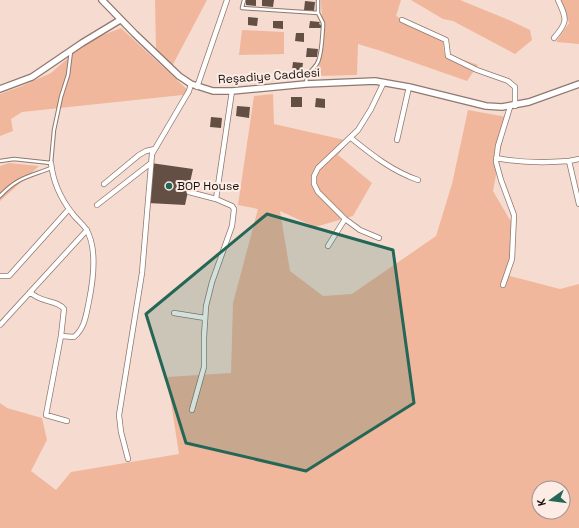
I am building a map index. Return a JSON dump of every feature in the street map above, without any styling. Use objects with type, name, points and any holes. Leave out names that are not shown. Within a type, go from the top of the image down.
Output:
[{"type":"street","name":"Reşadiye Caddesi","points":[[102,0],[120,20],[179,76],[191,84],[213,91],[232,91],[306,84],[366,81],[384,82],[409,87],[486,106],[513,106],[579,84]]},
{"type":"street","points":[[197,86],[227,0]]},
{"type":"street","points":[[554,38],[565,24],[565,18],[558,0]]},
{"type":"street","points":[[0,89],[32,77],[120,20]]},
{"type":"street","points":[[402,20],[446,40],[448,56],[477,70],[508,81],[515,87],[513,106],[498,146],[496,158],[501,180],[514,215],[512,259],[503,285]]},
{"type":"street","points":[[379,238],[360,230],[345,219],[318,192],[314,184],[314,176],[318,168],[358,130],[371,109],[384,82]]},
{"type":"street","points":[[128,460],[118,415],[142,273],[152,154],[189,91],[191,84]]},
{"type":"street","points":[[397,140],[409,87]]},
{"type":"street","points":[[216,199],[232,91]]},
{"type":"street","points":[[351,138],[376,158],[418,180]]},
{"type":"street","points":[[104,184],[139,155],[146,151],[155,149]]},
{"type":"street","points":[[496,158],[541,163],[579,159]]},
{"type":"street","points":[[569,161],[579,204]]},
{"type":"street","points":[[97,205],[151,164]]},
{"type":"street","points":[[51,166],[60,195],[69,209],[87,230],[93,248],[94,266],[91,291],[83,327],[74,336],[61,336]]},
{"type":"street","points":[[189,192],[216,199],[232,206],[234,210],[232,226],[212,282],[205,318],[204,366],[192,410]]},
{"type":"street","points":[[0,276],[9,276],[69,209]]},
{"type":"street","points":[[328,246],[345,219]]},
{"type":"street","points":[[0,325],[87,230]]},
{"type":"street","points":[[30,292],[37,298],[63,308],[64,312],[61,336],[46,415],[66,421]]},
{"type":"street","points":[[174,313],[205,318]]},
{"type":"lane","points":[[244,0],[242,8],[318,13]]},
{"type":"lane","points":[[306,84],[307,75],[317,65],[319,59],[323,23],[318,13],[318,0]]},
{"type":"lane","points":[[51,166],[54,130],[61,97],[71,64],[71,51]]},
{"type":"lane","points":[[0,161],[14,159],[51,166]]},
{"type":"lane","points":[[0,196],[15,183],[51,166]]},
{"type":"highlighted area","points":[[267,214],[393,250],[414,403],[306,471],[186,443],[146,314]]},
{"type":"shaded area","points":[[155,0],[207,0],[171,68],[156,50]]},
{"type":"shaded area","points":[[321,0],[401,0],[396,16],[443,40],[444,53],[478,65],[467,81],[358,44],[357,75],[318,76],[322,18]]},
{"type":"shaded area","points":[[411,0],[460,0],[530,30],[532,40],[515,54],[453,21],[443,19]]},
{"type":"shaded area","points":[[561,0],[579,0],[579,44],[556,42],[569,23]]},
{"type":"shaded area","points":[[121,28],[192,94],[22,112],[11,119],[13,131],[0,136],[0,94],[51,73],[83,45]]},
{"type":"shaded area","points":[[242,30],[284,32],[284,54],[239,55]]},
{"type":"shaded area","points":[[273,94],[274,124],[349,141],[338,155],[372,183],[353,216],[315,227],[280,211],[290,271],[323,296],[352,294],[436,236],[452,184],[468,110],[507,117],[493,191],[513,225],[510,276],[560,289],[579,284],[579,528],[0,528],[0,403],[7,408],[42,418],[47,440],[31,471],[56,490],[71,472],[179,454],[167,377],[231,373],[233,303],[258,209],[238,205],[254,96]]},
{"type":"shaded area","points":[[9,163],[39,166],[0,201],[0,166]]},
{"type":"building","points":[[246,0],[256,0],[256,6],[246,5]]},
{"type":"building","points":[[262,0],[274,0],[273,7],[262,6]]},
{"type":"building","points":[[305,1],[315,2],[314,11],[304,10]]},
{"type":"building","points":[[248,17],[258,18],[257,26],[248,25]]},
{"type":"building","points":[[273,21],[283,21],[283,29],[273,28]]},
{"type":"building","points":[[310,21],[320,22],[319,24],[321,25],[321,28],[309,28]]},
{"type":"building","points":[[296,33],[304,33],[304,42],[295,41]]},
{"type":"building","points":[[307,48],[318,49],[317,57],[306,57]]},
{"type":"building","points":[[293,62],[303,63],[302,71],[292,70]]},
{"type":"building","points":[[291,97],[302,97],[302,107],[291,107]]},
{"type":"building","points":[[316,98],[325,99],[325,108],[315,107]]},
{"type":"building","points":[[237,106],[250,107],[249,118],[236,116]]},
{"type":"building","points":[[211,117],[222,118],[221,128],[210,127]]},
{"type":"building","name":"BOP House","points":[[151,163],[193,169],[185,205],[148,203]]},
{"type":"place","name":"BOP House","points":[[169,186]]}]
